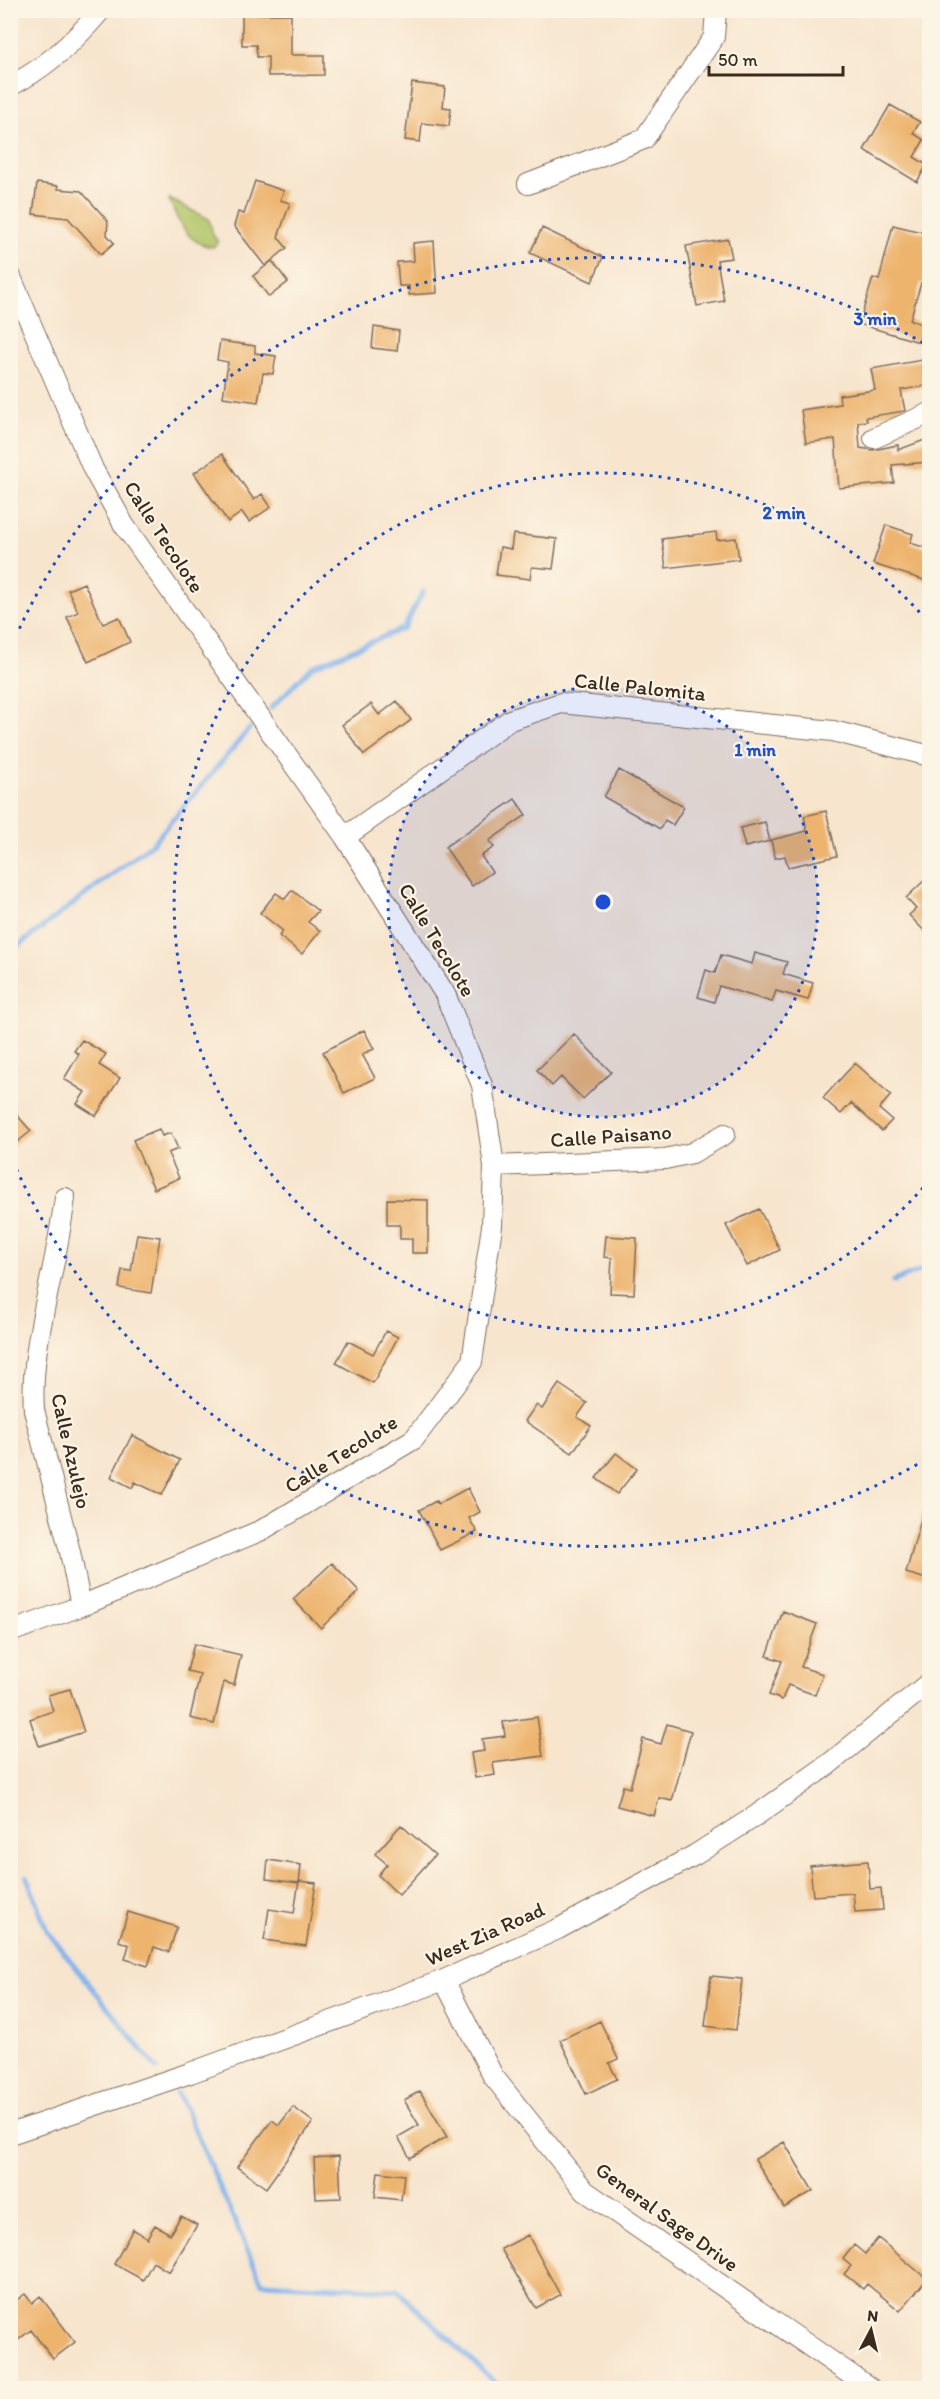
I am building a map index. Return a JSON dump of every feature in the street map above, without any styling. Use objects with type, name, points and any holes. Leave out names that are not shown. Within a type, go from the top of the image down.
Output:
[{"type":"street","points":[[10,86],[42,68],[76,38],[101,10]]},
{"type":"street","points":[[528,184],[644,139],[714,37],[716,10]]},
{"type":"street","name":"Calle Tecolote","points":[[10,275],[93,469],[124,525],[345,837],[445,994],[482,1085],[494,1166],[492,1226],[472,1362],[414,1439],[262,1530],[81,1606],[10,1632]]},
{"type":"street","points":[[874,438],[930,413]]},
{"type":"street","name":"Calle Palomita","points":[[345,837],[510,720],[561,703],[833,731],[930,756]]},
{"type":"street","name":"Calle Paisano","points":[[494,1166],[665,1159],[692,1153],[725,1134]]},
{"type":"street","name":"Calle Azulejo","points":[[65,1198],[34,1360],[32,1386],[34,1410],[70,1552],[81,1606]]},
{"type":"street","name":"West Zia Road","points":[[10,2134],[190,2073],[444,1980],[558,1929],[695,1855],[829,1764],[930,1682]]},
{"type":"street","name":"General Sage Drive","points":[[444,1980],[493,2076],[585,2191],[870,2388]]},
{"type":"green space","points":[[169,199],[209,219],[213,235],[218,242],[213,247],[197,242],[190,236],[180,223]]},
{"type":"building","points":[[242,14],[291,14],[291,55],[324,55],[324,75],[268,76],[268,57],[257,57],[256,45],[242,45]]},
{"type":"building","points":[[412,83],[445,87],[443,107],[451,108],[449,126],[422,123],[420,142],[405,140]]},
{"type":"building","points":[[890,105],[920,122],[913,133],[924,140],[914,157],[927,165],[917,182],[864,150]]},
{"type":"building","points":[[255,181],[284,191],[280,200],[290,203],[278,237],[287,248],[265,266],[234,226],[238,212],[244,214]]},
{"type":"building","points":[[37,183],[58,186],[58,189],[81,191],[108,221],[107,235],[114,243],[101,254],[68,218],[33,214]]},
{"type":"building","points":[[893,225],[930,234],[930,285],[921,283],[910,320],[925,325],[919,342],[859,324],[873,278],[879,280]]},
{"type":"building","points":[[542,228],[603,257],[592,282],[530,253]]},
{"type":"building","points":[[728,239],[732,258],[717,260],[724,301],[697,306],[686,246]]},
{"type":"building","points":[[434,241],[437,293],[409,295],[409,286],[399,286],[397,262],[414,261],[413,243]]},
{"type":"building","points":[[272,261],[288,282],[269,297],[253,276]]},
{"type":"building","points":[[374,327],[399,331],[397,351],[372,348]]},
{"type":"building","points":[[220,341],[255,346],[255,353],[276,356],[273,374],[263,373],[258,402],[223,397],[228,362],[217,360]]},
{"type":"building","points":[[922,360],[926,386],[901,390],[905,411],[866,417],[867,421],[858,422],[860,448],[873,450],[898,445],[898,450],[930,438],[930,462],[892,465],[894,483],[839,488],[835,439],[806,443],[801,410],[840,404],[839,395],[875,390],[871,369]]},
{"type":"building","points":[[222,454],[254,500],[262,494],[271,507],[249,522],[242,512],[228,522],[194,473]]},
{"type":"building","points":[[886,525],[913,534],[910,543],[930,549],[930,582],[873,564]]},
{"type":"building","points":[[716,532],[717,540],[736,538],[739,559],[666,568],[662,539]]},
{"type":"building","points":[[513,534],[557,539],[553,569],[532,567],[530,579],[496,575],[500,547],[511,549]]},
{"type":"building","points":[[84,583],[103,624],[119,617],[130,642],[88,662],[67,617],[78,612],[68,590]]},
{"type":"building","points":[[397,701],[411,720],[364,755],[342,725],[371,704],[379,715]]},
{"type":"building","points":[[619,770],[684,807],[673,825],[665,820],[660,829],[604,797]]},
{"type":"building","points":[[515,799],[526,815],[489,841],[494,847],[481,856],[492,872],[472,886],[445,847]]},
{"type":"building","points":[[826,811],[837,856],[788,867],[785,856],[775,858],[771,840],[807,831],[804,816]]},
{"type":"building","points":[[765,822],[770,841],[745,847],[740,828]]},
{"type":"building","points":[[930,875],[930,937],[909,915],[916,909],[906,898]]},
{"type":"building","points":[[292,890],[318,911],[308,922],[320,931],[302,954],[279,936],[283,931],[260,913],[276,893],[285,899]]},
{"type":"building","points":[[755,953],[787,962],[783,974],[813,983],[808,1000],[776,991],[772,1002],[719,986],[714,1002],[698,997],[706,970],[715,973],[721,955],[752,964]]},
{"type":"building","points":[[364,1030],[374,1049],[362,1054],[375,1078],[344,1093],[323,1052]]},
{"type":"building","points":[[574,1034],[611,1072],[583,1099],[561,1077],[552,1086],[537,1070]]},
{"type":"building","points":[[82,1040],[106,1054],[99,1065],[120,1078],[96,1116],[77,1104],[85,1092],[64,1079],[79,1054],[74,1051]]},
{"type":"building","points":[[855,1063],[891,1095],[879,1109],[892,1120],[882,1131],[851,1103],[841,1114],[823,1098]]},
{"type":"building","points":[[10,1107],[31,1131],[10,1148]]},
{"type":"building","points":[[159,1129],[162,1136],[171,1133],[178,1149],[168,1153],[179,1178],[154,1189],[133,1140]]},
{"type":"building","points":[[387,1199],[428,1200],[428,1253],[412,1253],[412,1239],[400,1239],[400,1225],[387,1225]]},
{"type":"building","points":[[759,1209],[780,1250],[747,1266],[726,1225]]},
{"type":"building","points":[[137,1234],[160,1237],[151,1293],[119,1288],[122,1270],[131,1271]]},
{"type":"building","points":[[606,1236],[637,1238],[634,1294],[610,1293],[612,1258],[604,1257]]},
{"type":"building","points":[[386,1331],[398,1337],[373,1383],[336,1363],[348,1341],[373,1354]]},
{"type":"building","points":[[559,1384],[587,1403],[577,1417],[591,1426],[572,1453],[525,1421],[536,1405],[542,1409]]},
{"type":"building","points":[[132,1435],[180,1460],[162,1495],[135,1482],[132,1488],[111,1477]]},
{"type":"building","points":[[616,1453],[637,1469],[617,1494],[596,1478]]},
{"type":"building","points":[[468,1488],[480,1512],[469,1518],[477,1532],[440,1550],[419,1510],[436,1501],[438,1504]]},
{"type":"building","points":[[925,1505],[930,1505],[930,1580],[906,1573]]},
{"type":"building","points":[[332,1563],[359,1591],[321,1628],[293,1599]]},
{"type":"building","points":[[783,1611],[817,1624],[801,1667],[823,1674],[815,1695],[788,1685],[782,1700],[769,1695],[782,1661],[767,1656]]},
{"type":"building","points":[[194,1644],[241,1655],[234,1685],[224,1682],[214,1724],[190,1718],[200,1674],[187,1671]]},
{"type":"building","points":[[70,1689],[84,1732],[39,1746],[30,1719],[53,1711],[48,1695]]},
{"type":"building","points":[[537,1717],[543,1756],[493,1763],[495,1775],[475,1778],[471,1753],[484,1751],[482,1739],[505,1736],[503,1722]]},
{"type":"building","points":[[667,1724],[691,1731],[672,1801],[659,1798],[654,1816],[617,1806],[623,1786],[630,1788],[643,1739],[661,1744]]},
{"type":"building","points":[[401,1825],[435,1855],[399,1895],[378,1875],[387,1864],[375,1854]]},
{"type":"building","points":[[268,1860],[301,1865],[299,1883],[266,1879]]},
{"type":"building","points":[[868,1861],[870,1889],[881,1888],[883,1910],[855,1912],[853,1893],[813,1896],[810,1866]]},
{"type":"building","points":[[299,1881],[316,1883],[306,1946],[264,1940],[269,1909],[294,1913]]},
{"type":"building","points":[[128,1912],[177,1927],[169,1952],[154,1947],[148,1966],[125,1959],[129,1945],[119,1941]]},
{"type":"building","points":[[711,1976],[742,1979],[736,2030],[705,2026]]},
{"type":"building","points":[[600,2021],[618,2059],[609,2063],[617,2079],[586,2094],[560,2040]]},
{"type":"building","points":[[420,2091],[447,2137],[410,2158],[398,2137],[419,2125],[404,2100]]},
{"type":"building","points":[[293,2107],[313,2122],[266,2188],[237,2167],[272,2120],[279,2125]]},
{"type":"building","points":[[784,2142],[813,2191],[784,2208],[755,2159]]},
{"type":"building","points":[[339,2156],[341,2198],[316,2199],[314,2158]]},
{"type":"building","points":[[378,2172],[404,2175],[401,2200],[375,2197]]},
{"type":"building","points":[[181,2216],[197,2225],[169,2272],[153,2262],[143,2280],[114,2264],[133,2229],[147,2238],[155,2225],[170,2234]]},
{"type":"building","points":[[528,2235],[560,2295],[536,2308],[501,2249]]},
{"type":"building","points":[[878,2238],[927,2279],[900,2311],[867,2284],[863,2289],[844,2274],[851,2266],[843,2259],[854,2245],[865,2254]]},
{"type":"building","points":[[25,2294],[32,2303],[40,2296],[75,2342],[53,2359],[31,2330],[10,2346],[10,2305]]},
{"type":"waterway","points":[[271,708],[312,667],[404,628],[423,592]]},
{"type":"waterway","points":[[10,952],[153,843],[250,728]]},
{"type":"waterway","points":[[894,1281],[930,1267]]},
{"type":"waterway","points":[[27,1877],[47,1931],[157,2069]]},
{"type":"waterway","points":[[176,2093],[182,2101],[262,2283],[397,2290],[501,2388]]}]
